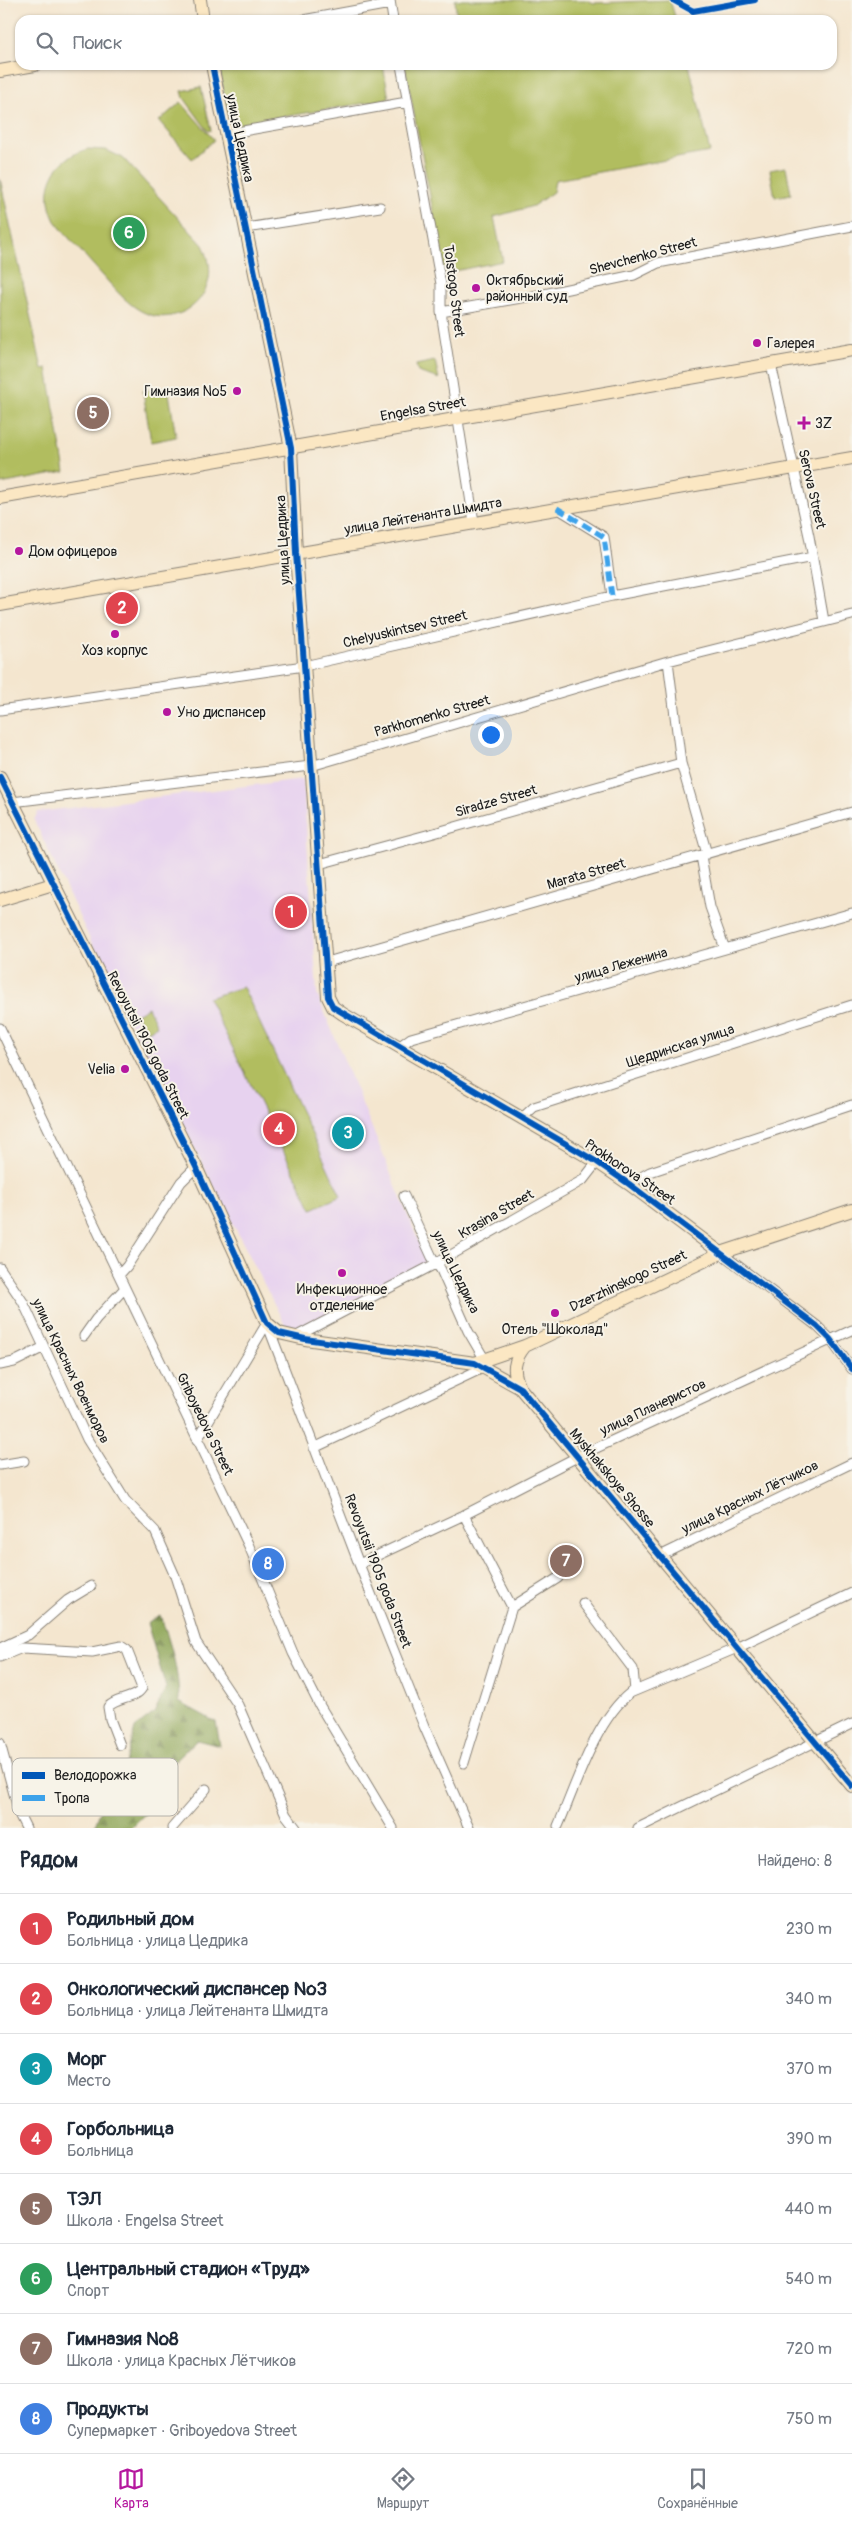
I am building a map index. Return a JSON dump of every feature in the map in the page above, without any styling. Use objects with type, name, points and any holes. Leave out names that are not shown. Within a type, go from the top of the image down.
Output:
[{"type":"street","points":[[200,0],[203,15]]},
{"type":"street","points":[[327,15],[390,2],[392,15]]},
{"type":"street","points":[[0,71],[15,68]]},
{"type":"street","name":"улица Цедрика","points":[[213,70],[291,448],[296,553],[327,962],[328,997],[333,1007],[343,1014]]},
{"type":"street","name":"Tolstogo Street","points":[[402,70],[441,284],[441,312],[474,522]]},
{"type":"street","points":[[226,134],[407,102]]},
{"type":"street","points":[[246,228],[380,207]]},
{"type":"street","name":"Shevchenko Street","points":[[441,312],[524,298],[625,277],[658,263],[852,226]]},
{"type":"street","name":"Engelsa Street","points":[[0,498],[852,350]]},
{"type":"street","name":"Serova Street","points":[[771,364],[813,557],[824,621]]},
{"type":"street","name":"улица Лейтенанта Шмидта","points":[[0,605],[852,458]]},
{"type":"street","points":[[557,508],[604,537],[612,596]]},
{"type":"street","name":"Chelyuskintsev Street","points":[[0,710],[304,666],[612,596],[813,557]]},
{"type":"street","name":"Parkhomenko Street","points":[[12,802],[311,766],[668,661],[852,615]]},
{"type":"street","points":[[668,661],[681,762],[704,855],[710,907],[725,949]]},
{"type":"street","name":"Siradze Street","points":[[319,864],[681,762]]},
{"type":"street","name":"Revoyutsii 1905 goda Street","points":[[0,778],[196,1167],[268,1324],[358,1564],[468,1828]]},
{"type":"street","name":"Marata Street","points":[[327,962],[852,812]]},
{"type":"street","points":[[0,900],[53,884]]},
{"type":"street","name":"улица Леженина","points":[[400,1046],[411,1038],[852,914]]},
{"type":"street","name":"Щедринская улица","points":[[521,1119],[534,1107],[852,1005]]},
{"type":"street","name":"Prokhorova Street","points":[[343,1014],[597,1162],[629,1184],[817,1326],[830,1339],[852,1369]]},
{"type":"street","name":"Griboyedova Street","points":[[0,1028],[249,1546],[298,1662],[320,1706],[393,1828]]},
{"type":"street","points":[[629,1184],[650,1172],[852,1105]]},
{"type":"street","name":"Krasina Street","points":[[295,1337],[437,1263],[583,1180],[597,1162]]},
{"type":"street","points":[[119,1275],[128,1266],[181,1182],[196,1167]]},
{"type":"street","name":"улица Цедрика","points":[[404,1196],[437,1263],[482,1363]]},
{"type":"street","name":"Dzerzhinskogo Street","points":[[482,1363],[525,1346],[720,1253],[852,1210]]},
{"type":"street","points":[[691,1267],[702,1256],[704,1250],[694,1234]]},
{"type":"street","name":"улица Красных Военморов","points":[[0,1268],[23,1302],[87,1439],[125,1500],[155,1531],[175,1576],[196,1642],[238,1705],[286,1815],[296,1828]]},
{"type":"street","points":[[84,1336],[96,1319],[124,1289]]},
{"type":"street","points":[[197,1440],[268,1324]]},
{"type":"street","name":"Myskhakskoye Shosse","points":[[268,1324],[279,1333],[295,1337],[482,1363],[520,1388],[579,1456],[852,1786]]},
{"type":"street","name":"улица Планеристов","points":[[358,1564],[464,1515],[579,1456],[852,1330]]},
{"type":"street","points":[[257,1341],[266,1338],[273,1340],[277,1346]]},
{"type":"street","points":[[520,1388],[515,1376],[515,1362],[525,1346]]},
{"type":"street","points":[[0,1365],[14,1362],[44,1347]]},
{"type":"street","points":[[314,1448],[482,1363]]},
{"type":"street","points":[[0,1465],[24,1462]]},
{"type":"street","name":"улица Красных Лётчиков","points":[[660,1556],[852,1462]]},
{"type":"street","points":[[464,1515],[512,1607]]},
{"type":"street","points":[[464,1763],[512,1607],[558,1578]]},
{"type":"street","points":[[0,1648],[28,1635],[68,1600],[91,1586]]},
{"type":"street","points":[[558,1826],[593,1745],[617,1704],[635,1691],[737,1648],[852,1593]]},
{"type":"street","points":[[583,1603],[633,1669],[635,1691]]},
{"type":"street","points":[[0,1657],[22,1648],[92,1652],[121,1646],[127,1650],[142,1688],[139,1693],[113,1702],[108,1707],[110,1719],[120,1745]]},
{"type":"street","points":[[638,1828],[852,1724]]},
{"type":"street","points":[[0,1743],[12,1787]]},
{"type":"street","points":[[172,1828],[206,1789]]},
{"type":"street","points":[[20,1816],[26,1828]]},
{"type":"shaded area","points":[[303,779],[317,994],[427,1262],[302,1328],[286,1327],[117,997],[34,820],[38,812]]},
{"type":"green space","points":[[455,0],[586,0],[594,3],[670,0],[674,15],[456,15]]},
{"type":"green space","points":[[220,70],[384,70],[389,99],[229,126]]},
{"type":"green space","points":[[406,70],[690,70],[710,152],[555,180],[553,192],[533,206],[494,217],[503,261],[445,273]]},
{"type":"green space","points":[[201,87],[211,130],[208,131],[184,98],[182,91]]},
{"type":"green space","points":[[181,102],[214,140],[192,159],[159,121]]},
{"type":"green space","points":[[88,149],[106,150],[123,158],[203,245],[210,270],[208,283],[200,299],[187,310],[175,315],[162,317],[150,315],[140,310],[120,295],[55,221],[50,209],[49,198],[49,187],[53,176],[58,167],[66,160],[76,153]]},
{"type":"green space","points":[[786,167],[791,194],[775,197],[770,170]]},
{"type":"green space","points":[[0,179],[42,369],[47,368],[65,472],[0,484]]},
{"type":"green space","points":[[435,361],[439,379],[418,372],[416,365]]},
{"type":"green space","points":[[168,387],[176,437],[151,442],[143,391]]},
{"type":"green space","points":[[243,987],[341,1196],[312,1209],[208,998]]},
{"type":"green space","points":[[148,1007],[157,1026],[146,1032],[136,1014]]},
{"type":"green space","points":[[160,1615],[174,1658],[178,1679],[179,1702],[216,1722],[220,1746],[197,1740],[178,1758],[127,1758],[135,1728],[154,1713],[166,1688],[147,1623]]},
{"type":"green space","points":[[98,1816],[143,1816],[131,1828],[94,1828]]},
{"type":"marked path","points":[[557,508],[604,537],[612,596]]},
{"type":"cycle path","points":[[673,0],[693,11],[755,0]]},
{"type":"cycle path","points":[[213,70],[291,448],[296,553],[328,997],[333,1007],[597,1162],[629,1184],[817,1326],[830,1339],[852,1369]]},
{"type":"cycle path","points":[[0,777],[196,1167],[267,1323],[279,1333],[305,1339],[475,1363],[520,1388],[852,1786]]},
{"type":"place","name":"Центральный стадион «Труд»","points":[[129,233]]},
{"type":"place","name":"Октябрьский районный суд","points":[[476,288]]},
{"type":"place","name":"Галерея","points":[[757,343]]},
{"type":"place","name":"Гимназия №5","points":[[237,391]]},
{"type":"place","name":"ТЭЛ","points":[[93,413]]},
{"type":"place","name":"3Z","points":[[804,423]]},
{"type":"place","name":"Дом офицеров","points":[[19,551]]},
{"type":"place","name":"Онкологический диспансер №3","points":[[122,608]]},
{"type":"place","name":"Хоз корпус","points":[[115,634]]},
{"type":"place","name":"Уно диспансер","points":[[167,712]]},
{"type":"place","name":"Родильный дом","points":[[291,912]]},
{"type":"place","name":"Velia","points":[[125,1069]]},
{"type":"place","name":"Горбольница","points":[[279,1129]]},
{"type":"place","name":"Морг","points":[[348,1133]]},
{"type":"place","name":"Инфекционное отделение","points":[[342,1273]]},
{"type":"place","name":"Отель \"Шоколад\"","points":[[555,1313]]},
{"type":"place","name":"Гимназия №8","points":[[566,1561]]},
{"type":"place","name":"Продукты","points":[[268,1564]]}]
